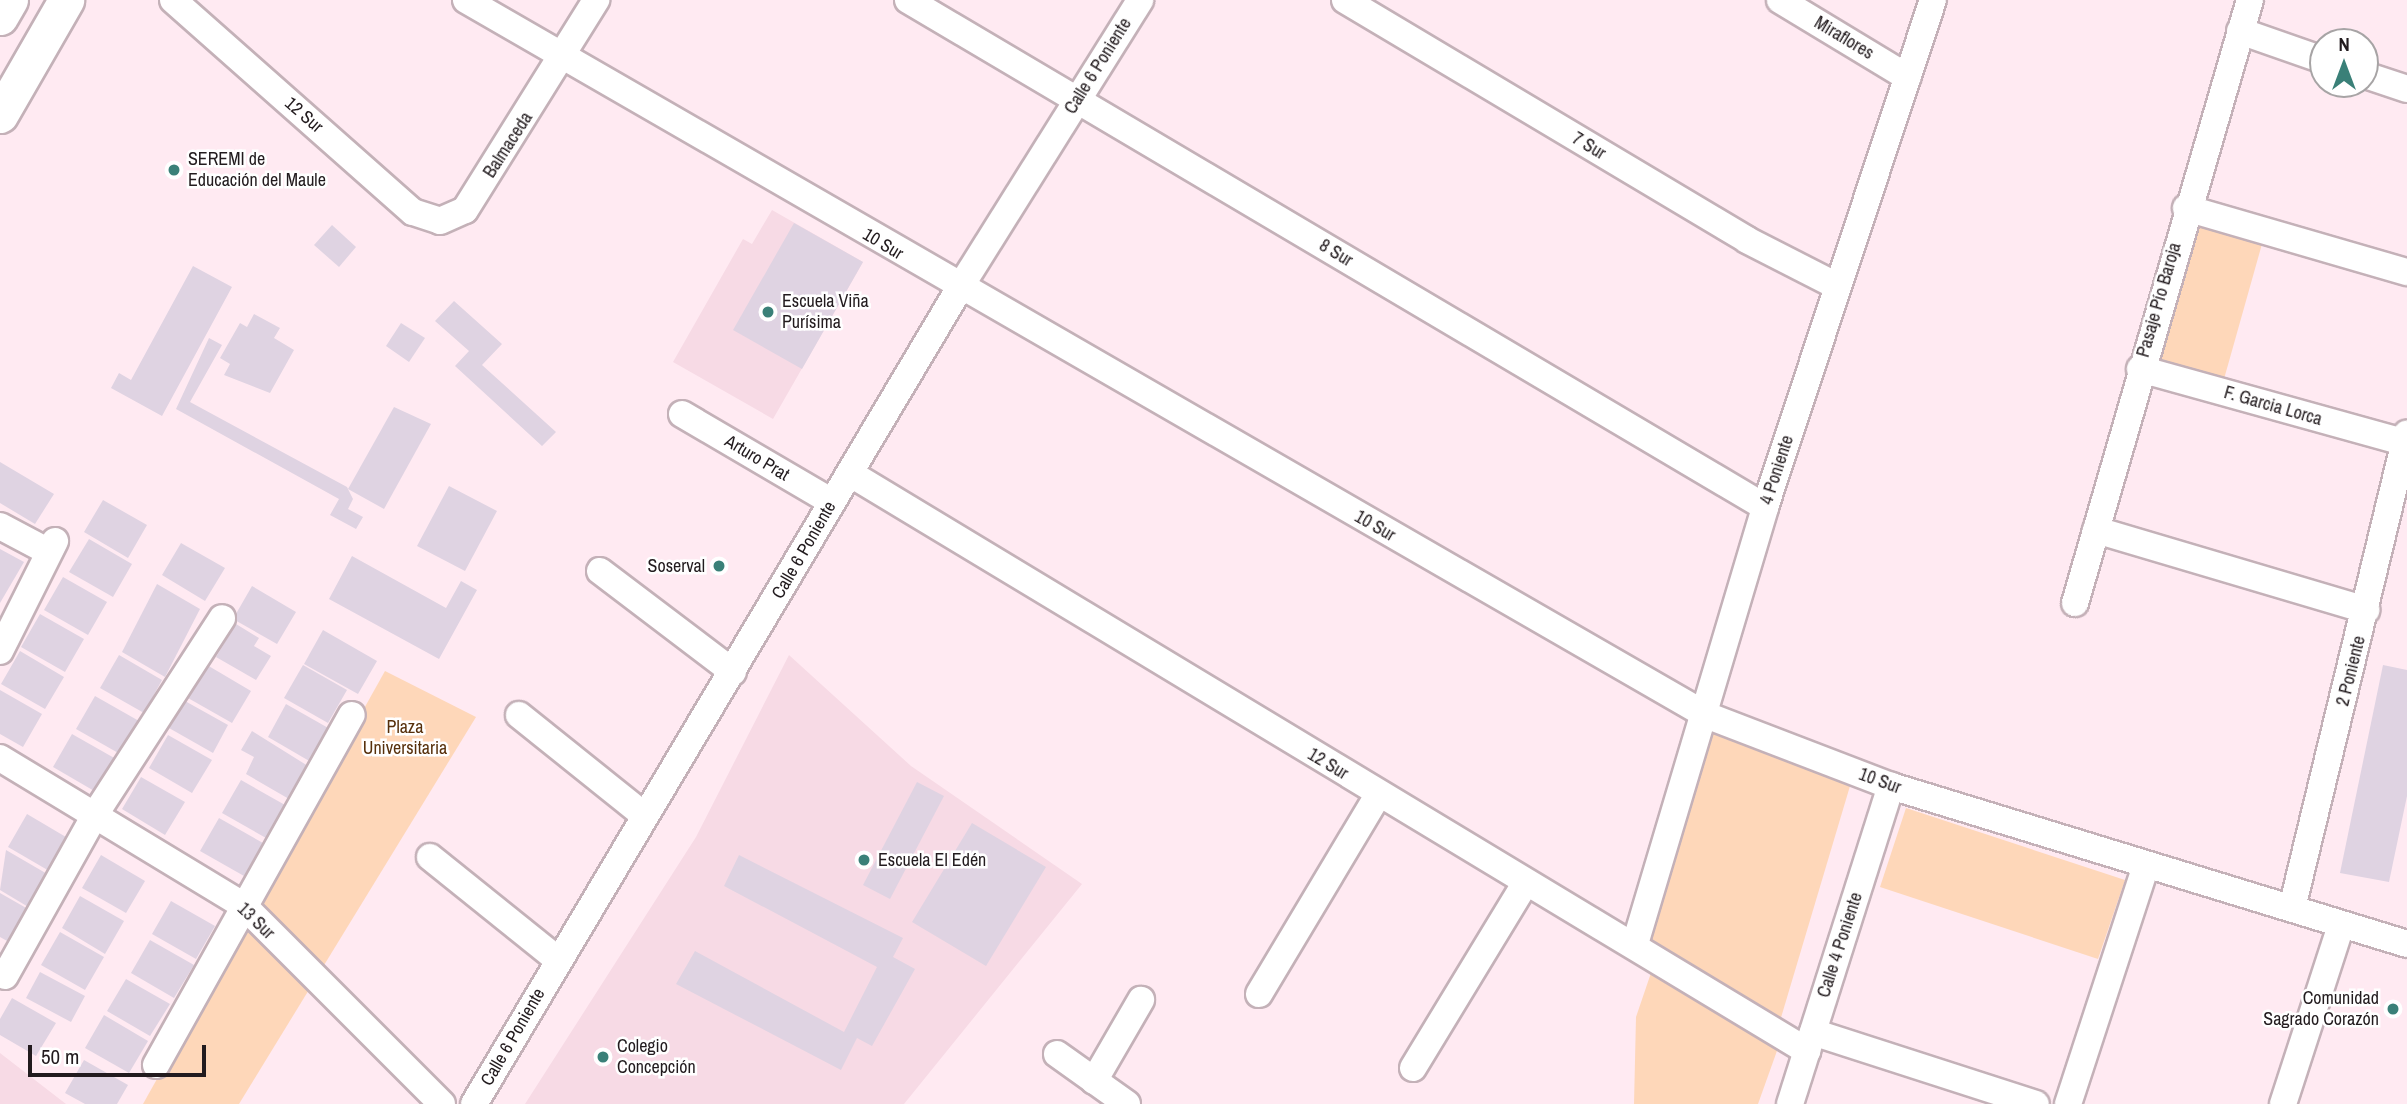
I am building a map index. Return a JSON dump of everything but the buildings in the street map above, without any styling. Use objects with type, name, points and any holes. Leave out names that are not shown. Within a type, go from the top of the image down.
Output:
[{"type":"main road","points":[[0,17],[10,0]]},
{"type":"main road","points":[[0,115],[66,0]]},
{"type":"street","name":"12 Sur","points":[[173,0],[413,212],[440,221]]},
{"type":"street","name":"10 Sur","points":[[466,0],[566,56],[959,289],[1706,715],[1891,786],[2407,944]]},
{"type":"street","name":"Balmaceda","points":[[440,221],[466,210],[566,56],[596,0]]},
{"type":"street","name":"8 Sur","points":[[908,0],[1765,507]]},
{"type":"street","name":"Calle 6 Poniente","points":[[474,1104],[558,960],[733,673],[959,289],[1140,0]]},
{"type":"street","name":"7 Sur","points":[[1345,0],[1747,240],[1837,286]]},
{"type":"street","name":"Miraflores","points":[[1780,0],[1908,77]]},
{"type":"street","name":"4 Poniente","points":[[1635,944],[1706,715],[1765,507],[1933,0]]},
{"type":"street","name":"Pasaje Pío Baroja","points":[[2075,603],[2186,208],[2250,0]]},
{"type":"street","points":[[2240,32],[2309,55]]},
{"type":"street","points":[[2379,80],[2407,89]]},
{"type":"street","points":[[2186,208],[2407,272]]},
{"type":"street","name":"F. Garcia Lorca","points":[[2140,369],[2406,440]]},
{"type":"street","name":"Arturo Prat","points":[[682,414],[832,502]]},
{"type":"street","name":"2 Poniente","points":[[2292,908],[2406,440]]},
{"type":"street","name":"12 Sur","points":[[851,474],[1525,884],[1810,1042],[1992,1097],[2036,1104]]},
{"type":"street","points":[[0,526],[52,546],[0,651]]},
{"type":"street","points":[[2096,530],[2366,610]]},
{"type":"street","points":[[600,571],[733,673]]},
{"type":"street","points":[[5,976],[96,813],[222,618]]},
{"type":"street","points":[[156,1065],[352,715]]},
{"type":"street","points":[[519,715],[645,816]]},
{"type":"street","name":"13 Sur","points":[[0,758],[96,813],[244,905],[442,1104]]},
{"type":"street","name":"Calle 4 Poniente","points":[[1790,1104],[1891,786]]},
{"type":"street","points":[[1259,994],[1378,795]]},
{"type":"street","points":[[430,857],[558,960]]},
{"type":"street","points":[[2068,1104],[2146,866]]},
{"type":"street","points":[[1413,1068],[1525,884]]},
{"type":"street","points":[[2283,1104],[2341,925]]},
{"type":"street","points":[[1094,1081],[1141,1000]]},
{"type":"street","points":[[1057,1054],[1126,1104]]},
{"type":"shaded area","name":"Escuela Viña Purísima","points":[[772,210],[863,262],[773,419],[673,362],[743,239],[752,244]]},
{"type":"shaded area","name":"Escuela El Edén","points":[[789,655],[911,766],[1082,884],[904,1104],[525,1104],[696,837]]},
{"type":"shaded area","points":[[0,1053],[66,1104],[0,1104]]},
{"type":"green space","points":[[2194,225],[2262,244],[2224,379],[2155,360]]},
{"type":"green space","name":"Plaza Universitaria","points":[[385,671],[476,717],[239,1104],[143,1104]]},
{"type":"green space","points":[[1689,723],[1850,786],[1780,1021],[1627,926]]},
{"type":"green space","points":[[1906,808],[2125,880],[2098,959],[1880,887]]},
{"type":"green space","points":[[1652,970],[1778,1048],[1758,1104],[1634,1104],[1636,1017]]},
{"type":"place","name":"SEREMI de Educación del Maule","points":[[174,170]]},
{"type":"place","name":"Escuela Viña Purísima","points":[[768,312]]},
{"type":"place","name":"Soserval","points":[[719,566]]},
{"type":"place","name":"Escuela El Edén","points":[[864,860]]},
{"type":"place","name":"Comunidad Sagrado Corazón","points":[[2393,1009]]},
{"type":"place","name":"Colegio Concepción","points":[[603,1057]]}]
